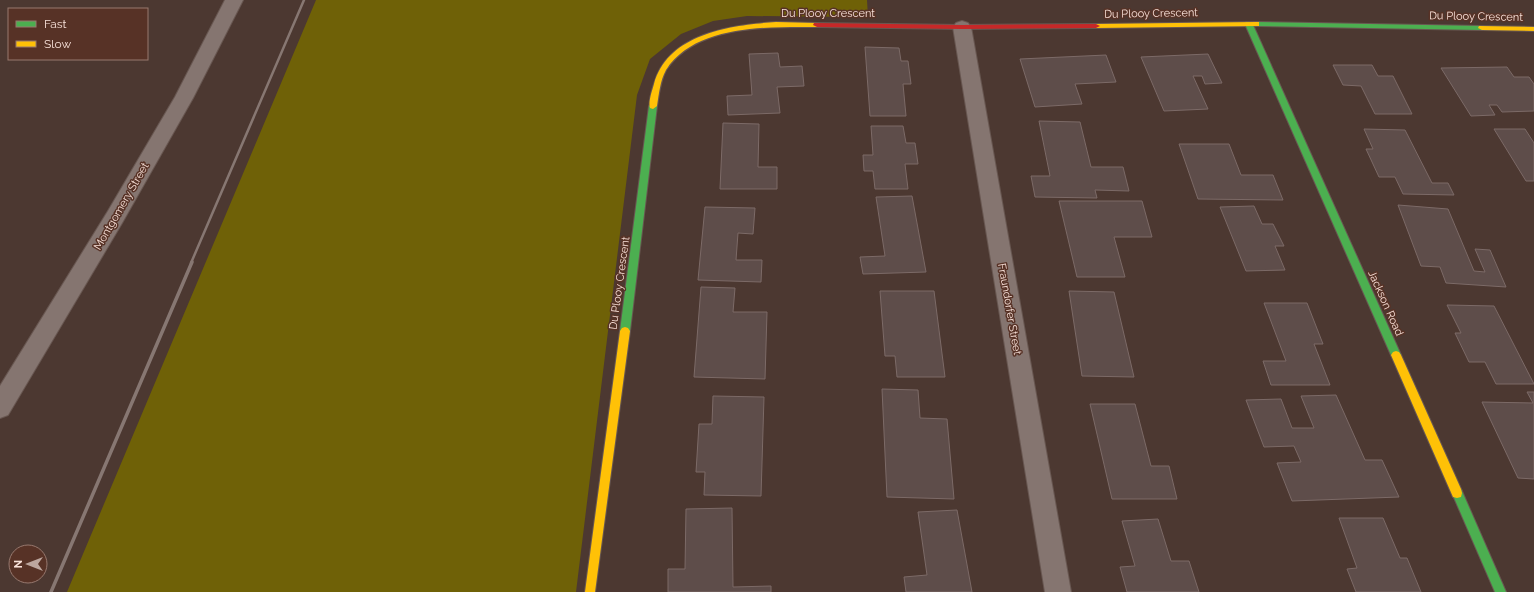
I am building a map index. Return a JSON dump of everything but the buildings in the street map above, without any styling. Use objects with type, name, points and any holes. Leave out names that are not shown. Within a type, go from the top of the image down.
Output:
[{"type":"street","name":"Montgomery Street","points":[[0,407],[115,217],[180,104],[234,0]]},
{"type":"street","name":"Du Plooy Crescent","points":[[590,592],[641,215],[655,91],[663,69],[675,55],[692,42],[715,32],[777,24],[962,27],[1249,24],[1534,29]]},
{"type":"street","name":"Jackson Road","points":[[1249,24],[1501,592]]},
{"type":"street","name":"Fraundorfer Street","points":[[962,27],[1058,592]]},
{"type":"shaded area","points":[[316,0],[867,0],[868,17],[747,16],[713,21],[681,34],[650,59],[637,95],[576,592],[67,592]]},
{"type":"railway","points":[[191,263],[304,0]]},
{"type":"railway","points":[[51,592],[192,262]]},
{"type":"traffic: fast","points":[[1249,24],[1396,355]]},
{"type":"traffic: fast","points":[[1256,24],[1482,28]]},
{"type":"traffic: fast","points":[[625,331],[653,106]]},
{"type":"traffic: fast","points":[[1457,493],[1501,592]]},
{"type":"traffic: slow","points":[[1096,26],[1256,24]]},
{"type":"traffic: slow","points":[[653,106],[658,82],[664,68],[678,53],[694,42],[713,34],[755,26],[817,25]]},
{"type":"traffic: slow","points":[[1482,28],[1534,29]]},
{"type":"traffic: slow","points":[[590,592],[625,331]]},
{"type":"traffic: slow","points":[[1396,355],[1457,493]]},
{"type":"traffic: jam","points":[[817,25],[962,27],[1096,26]]}]
